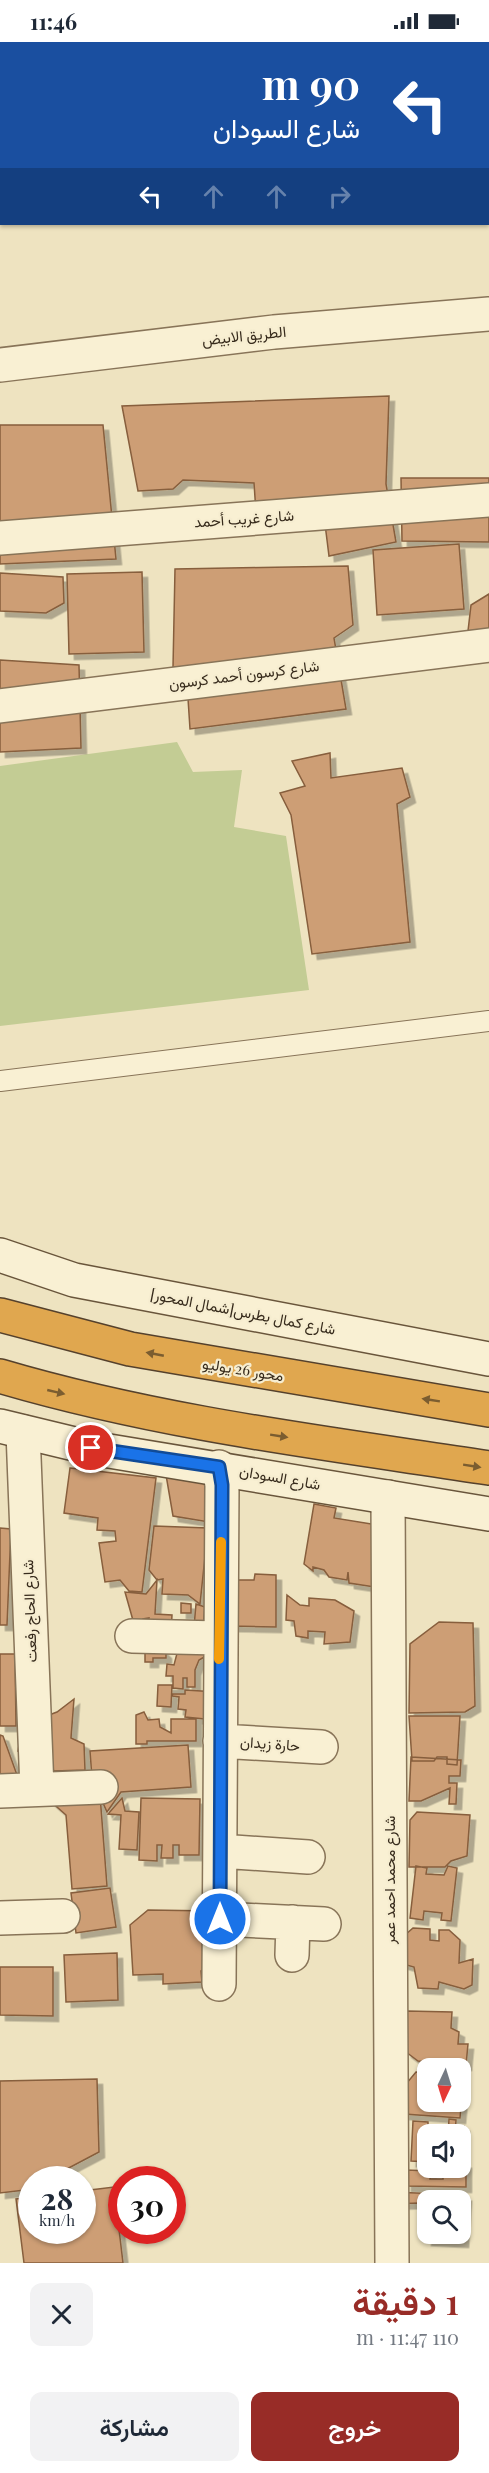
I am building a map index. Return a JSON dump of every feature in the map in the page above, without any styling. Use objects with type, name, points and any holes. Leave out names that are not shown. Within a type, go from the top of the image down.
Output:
[{"type":"highway","name":"محور 26 يوليو","points":[[0,1315],[119,1347],[213,1365],[489,1410]]},
{"type":"highway","points":[[0,1376],[89,1400],[222,1428],[489,1468]]},
{"type":"street","name":"الطريق الابيض","points":[[0,365],[274,332],[489,314]]},
{"type":"street","name":"شارع غريب أحمد","points":[[0,538],[489,500]]},
{"type":"street","name":"شارع كرسون أحمد كرسون","points":[[0,706],[489,645]]},
{"type":"street","name":"شارع كمال بطرس[شمال المحور]","points":[[0,1255],[74,1280],[489,1359]]},
{"type":"street","name":"شارع السودان","points":[[11,1429],[91,1448],[219,1467],[489,1514]]},
{"type":"street","name":"شارع الحاج رفعت","points":[[11,1429],[37,1789]]},
{"type":"street","points":[[219,1467],[222,1485],[219,1638],[219,1984]]},
{"type":"street","name":"شارع محمد احمد عمر","points":[[388,1497],[392,2263]]},
{"type":"street","points":[[132,1636],[219,1638]]},
{"type":"street","name":"حارة زيدان","points":[[220,1741],[321,1748]]},
{"type":"street","points":[[0,1791],[101,1786]]},
{"type":"street","points":[[220,1851],[308,1857]]},
{"type":"street","points":[[0,1918],[63,1916]]},
{"type":"street","points":[[220,1919],[309,1923],[292,1955]]},
{"type":"lane","points":[[0,1081],[489,1021]]},
{"type":"green space","points":[[177,742],[193,772],[242,770],[234,827],[286,836],[309,990],[0,1026],[0,766]]},
{"type":"building","points":[[389,396],[386,484],[396,542],[329,556],[325,524],[257,527],[254,483],[183,480],[173,489],[138,491],[122,406]]},
{"type":"building","points":[[0,425],[103,425],[116,559],[0,564]]},
{"type":"building","points":[[401,478],[489,478],[489,542],[402,541]]},
{"type":"building","points":[[459,544],[464,609],[377,615],[373,550]]},
{"type":"building","points":[[348,566],[353,625],[334,638],[346,709],[190,729],[186,668],[173,667],[175,569]]},
{"type":"building","points":[[142,572],[144,652],[69,654],[67,574]]},
{"type":"building","points":[[0,573],[63,577],[64,603],[46,613],[0,611]]},
{"type":"building","points":[[489,594],[489,631],[468,631],[471,605]]},
{"type":"building","points":[[0,660],[79,665],[81,748],[0,752]]},
{"type":"building","points":[[330,753],[331,778],[402,768],[410,797],[397,804],[410,942],[312,954],[291,815],[280,793],[305,786],[292,761]]},
{"type":"building","points":[[70,1468],[156,1478],[142,1592],[129,1591],[120,1580],[105,1582],[99,1543],[116,1541],[115,1531],[97,1530],[98,1518],[64,1513]]},
{"type":"building","points":[[166,1475],[222,1485],[215,1523],[173,1516]]},
{"type":"building","points":[[314,1504],[336,1508],[334,1518],[390,1527],[381,1588],[349,1583],[348,1572],[347,1580],[329,1577],[324,1570],[313,1567],[313,1571],[304,1564]]},
{"type":"building","points":[[154,1526],[208,1528],[200,1604],[188,1595],[162,1594],[163,1579],[157,1580],[149,1570]]},
{"type":"building","points":[[0,1528],[11,1529],[7,1625],[0,1625]]},
{"type":"building","points":[[255,1574],[276,1575],[276,1627],[226,1626],[233,1580],[254,1580]]},
{"type":"building","points":[[157,1580],[155,1614],[172,1615],[171,1633],[148,1632],[149,1618],[143,1619],[142,1632],[136,1631],[125,1592],[146,1594]]},
{"type":"building","points":[[287,1595],[300,1605],[309,1606],[309,1598],[335,1600],[354,1611],[350,1642],[324,1644],[325,1632],[308,1631],[308,1638],[296,1636],[294,1621],[286,1620]]},
{"type":"building","points":[[181,1603],[191,1604],[191,1613],[181,1613]]},
{"type":"building","points":[[196,1604],[205,1607],[203,1627],[194,1627]]},
{"type":"building","points":[[439,1622],[473,1623],[475,1706],[465,1712],[409,1713],[410,1644]]},
{"type":"building","points":[[145,1634],[166,1653],[166,1658],[153,1658],[153,1662],[145,1662]]},
{"type":"building","points":[[181,1638],[207,1642],[206,1656],[199,1660],[195,1670],[195,1687],[187,1687],[187,1678],[183,1678],[183,1689],[173,1688],[173,1676],[166,1676],[167,1664],[174,1665]]},
{"type":"building","points":[[0,1654],[15,1654],[16,1726],[0,1726]]},
{"type":"building","points":[[158,1685],[172,1685],[171,1707],[157,1706]]},
{"type":"building","points":[[185,1690],[217,1692],[215,1720],[185,1717],[186,1710],[178,1709],[179,1697],[172,1696],[173,1694],[185,1694]]},
{"type":"building","points":[[74,1699],[71,1738],[84,1744],[85,1770],[54,1771],[44,1755],[18,1751],[22,1725],[57,1712]]},
{"type":"building","points":[[144,1712],[148,1720],[159,1719],[160,1727],[171,1733],[171,1719],[196,1719],[196,1741],[147,1741],[147,1744],[136,1744],[136,1715]]},
{"type":"building","points":[[409,1716],[460,1716],[457,1765],[447,1764],[447,1757],[437,1757],[434,1761],[412,1761]]},
{"type":"building","points":[[0,1735],[3,1736],[17,1775],[0,1777]]},
{"type":"building","points":[[188,1745],[191,1787],[121,1792],[107,1812],[92,1778],[90,1751]]},
{"type":"building","points":[[411,1757],[461,1760],[460,1776],[449,1776],[449,1783],[457,1783],[456,1804],[449,1804],[450,1788],[421,1801],[409,1801]]},
{"type":"building","points":[[100,1795],[107,1886],[72,1889],[66,1815],[48,1799]]},
{"type":"building","points":[[122,1798],[125,1811],[139,1812],[137,1850],[119,1849],[121,1815],[108,1814]]},
{"type":"building","points":[[141,1798],[200,1799],[199,1855],[179,1855],[179,1845],[173,1845],[173,1858],[161,1858],[162,1845],[157,1845],[157,1861],[139,1860]]},
{"type":"building","points":[[417,1812],[470,1815],[467,1856],[451,1861],[445,1867],[409,1867],[410,1820]]},
{"type":"building","points":[[416,1866],[427,1868],[426,1874],[444,1875],[448,1866],[457,1868],[451,1921],[441,1920],[442,1913],[424,1911],[423,1920],[410,1918]]},
{"type":"building","points":[[110,1888],[116,1927],[76,1933],[71,1893]]},
{"type":"building","points":[[148,1910],[213,1911],[211,1965],[201,1971],[202,1982],[163,1984],[163,1974],[133,1975],[130,1925]]},
{"type":"building","points":[[413,1928],[430,1929],[430,1940],[439,1941],[439,1930],[449,1930],[460,1940],[459,1963],[473,1959],[472,1985],[464,1989],[439,1982],[438,1989],[418,1988],[414,1967],[403,1964],[397,1942]]},
{"type":"building","points":[[117,1953],[118,2000],[66,2002],[64,1955]]},
{"type":"building","points":[[0,1967],[53,1967],[53,2016],[0,2015]]},
{"type":"building","points":[[407,2011],[452,2012],[451,2028],[459,2032],[458,2044],[468,2044],[467,2058],[417,2058],[417,2060],[406,2052]]},
{"type":"building","points":[[417,2072],[417,2112],[461,2112],[460,2118],[404,2114],[406,2084]]},
{"type":"building","points":[[97,2079],[99,2152],[72,2166],[18,2166],[18,2191],[0,2193],[0,2081]]},
{"type":"building","points":[[449,2119],[456,2120],[456,2124],[449,2124]]},
{"type":"building","points":[[413,2121],[428,2122],[428,2124],[417,2124],[417,2161],[411,2161]]},
{"type":"building","points":[[406,2170],[417,2170],[417,2178],[466,2178],[466,2187],[406,2186]]},
{"type":"building","points":[[108,2188],[108,2244],[121,2244],[123,2263],[24,2263],[22,2244],[96,2244],[96,2189]]},
{"type":"building","points":[[392,2192],[417,2193],[417,2203],[391,2204]]},
{"type":"slow traffic","points":[[219,1659],[221,1542]]},
{"type":"route","points":[[91,1448],[219,1467],[222,1485],[219,1638],[220,1919]]}]
